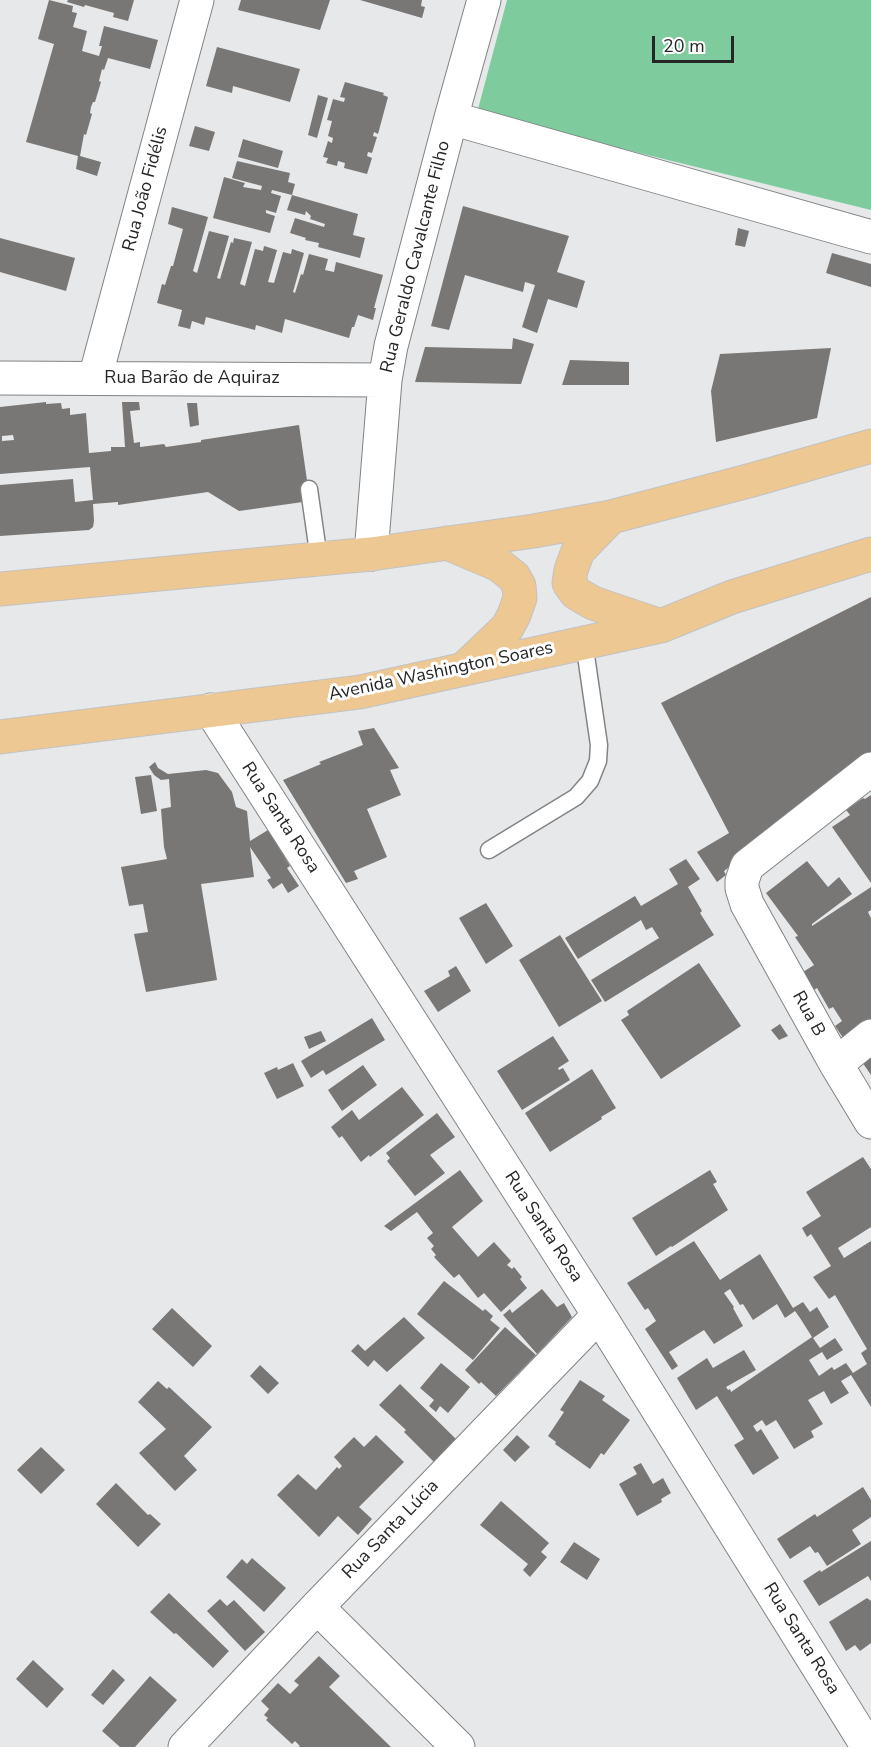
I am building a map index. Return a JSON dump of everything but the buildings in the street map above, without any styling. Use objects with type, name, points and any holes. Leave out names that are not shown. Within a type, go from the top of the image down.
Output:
[{"type":"highway","points":[[0,589],[371,554],[611,518],[871,446]]},
{"type":"highway","points":[[611,518],[578,551],[569,583],[576,593],[593,603],[661,626]]},
{"type":"highway","points":[[447,543],[507,570],[519,586],[520,598],[507,628],[464,668]]},
{"type":"highway","name":"Avenida Washington Soares","points":[[0,737],[360,692],[661,626],[732,597],[871,554]]},
{"type":"street","name":"Rua João Fidélis","points":[[95,378],[197,0]]},
{"type":"street","name":"Rua Geraldo Cavalcante Filho","points":[[371,554],[385,380],[391,346],[484,0]]},
{"type":"street","points":[[451,118],[871,237]]},
{"type":"street","name":"Rua Barão de Aquiraz","points":[[0,378],[385,380]]},
{"type":"street","name":"Rua Santa Rosa","points":[[211,710],[599,1315],[868,1747]]},
{"type":"street","name":"Rua B","points":[[871,768],[747,866],[742,881],[747,904],[871,1122]]},
{"type":"street","points":[[836,1064],[871,1036]]},
{"type":"street","name":"Rua Santa Lúcia","points":[[185,1747],[599,1315]]},
{"type":"street","points":[[317,1607],[458,1747]]},
{"type":"lane","points":[[309,489],[319,559]]},
{"type":"lane","points":[[489,850],[576,797],[590,781],[598,761],[599,745],[584,642]]},
{"type":"green space","points":[[507,0],[871,0],[871,210],[477,113]]}]
